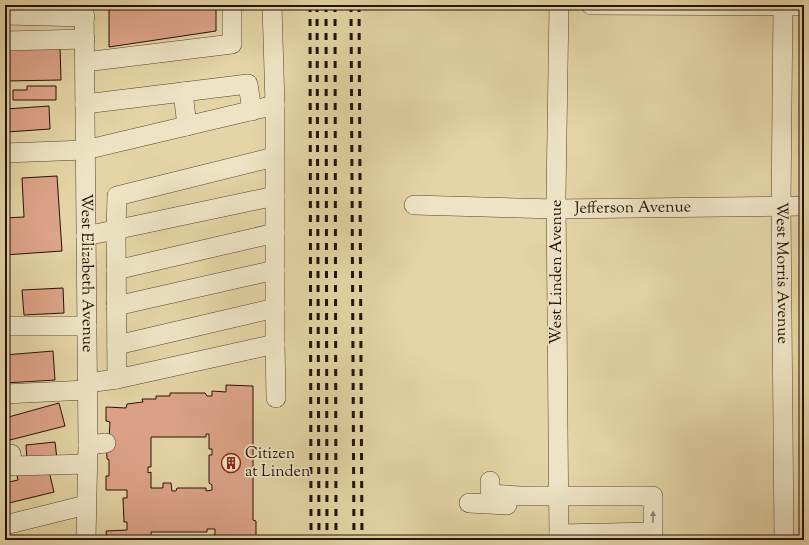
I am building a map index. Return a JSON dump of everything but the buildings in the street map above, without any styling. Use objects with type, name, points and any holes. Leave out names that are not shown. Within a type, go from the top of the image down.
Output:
[{"type":"street","points":[[85,62],[232,44],[232,5]]},
{"type":"street","points":[[272,5],[275,105],[276,398]]},
{"type":"street","name":"West Linden Avenue","points":[[559,5],[556,209],[559,537]]},
{"type":"street","points":[[591,5],[804,6]]},
{"type":"street","name":"West Morris Avenue","points":[[783,5],[781,206],[784,540]]},
{"type":"street","points":[[5,15],[85,11]]},
{"type":"street","name":"West Elizabeth Avenue","points":[[85,11],[87,326],[86,540]]},
{"type":"street","points":[[5,41],[85,39]]},
{"type":"street","points":[[85,104],[248,84],[252,111]]},
{"type":"street","points":[[183,92],[187,126]]},
{"type":"street","points":[[5,153],[85,150],[275,105]]},
{"type":"street","points":[[117,378],[117,196],[274,157]]},
{"type":"street","points":[[86,236],[275,196]]},
{"type":"street","name":"Jefferson Avenue","points":[[414,205],[556,209],[804,206]]},
{"type":"street","points":[[116,270],[275,233]]},
{"type":"street","points":[[116,306],[275,270]]},
{"type":"street","points":[[117,345],[275,308]]},
{"type":"street","points":[[5,326],[87,326]]},
{"type":"street","points":[[5,394],[87,386],[117,378],[275,344]]},
{"type":"street","points":[[11,454],[13,466],[87,455],[106,443]]},
{"type":"street","points":[[490,481],[490,494],[559,500]]},
{"type":"street","points":[[469,504],[653,496],[653,532],[559,537]]},
{"type":"street","points":[[5,525],[86,505]]},
{"type":"railway","points":[[310,5],[311,540]]},
{"type":"railway","points":[[317,5],[319,540]]},
{"type":"railway","points":[[326,5],[327,540]]},
{"type":"railway","points":[[335,5],[336,540]]},
{"type":"railway","points":[[351,5],[354,540]]},
{"type":"railway","points":[[359,5],[362,540]]},
{"type":"place","name":"Citizen at Linden","points":[[231,463]]}]
